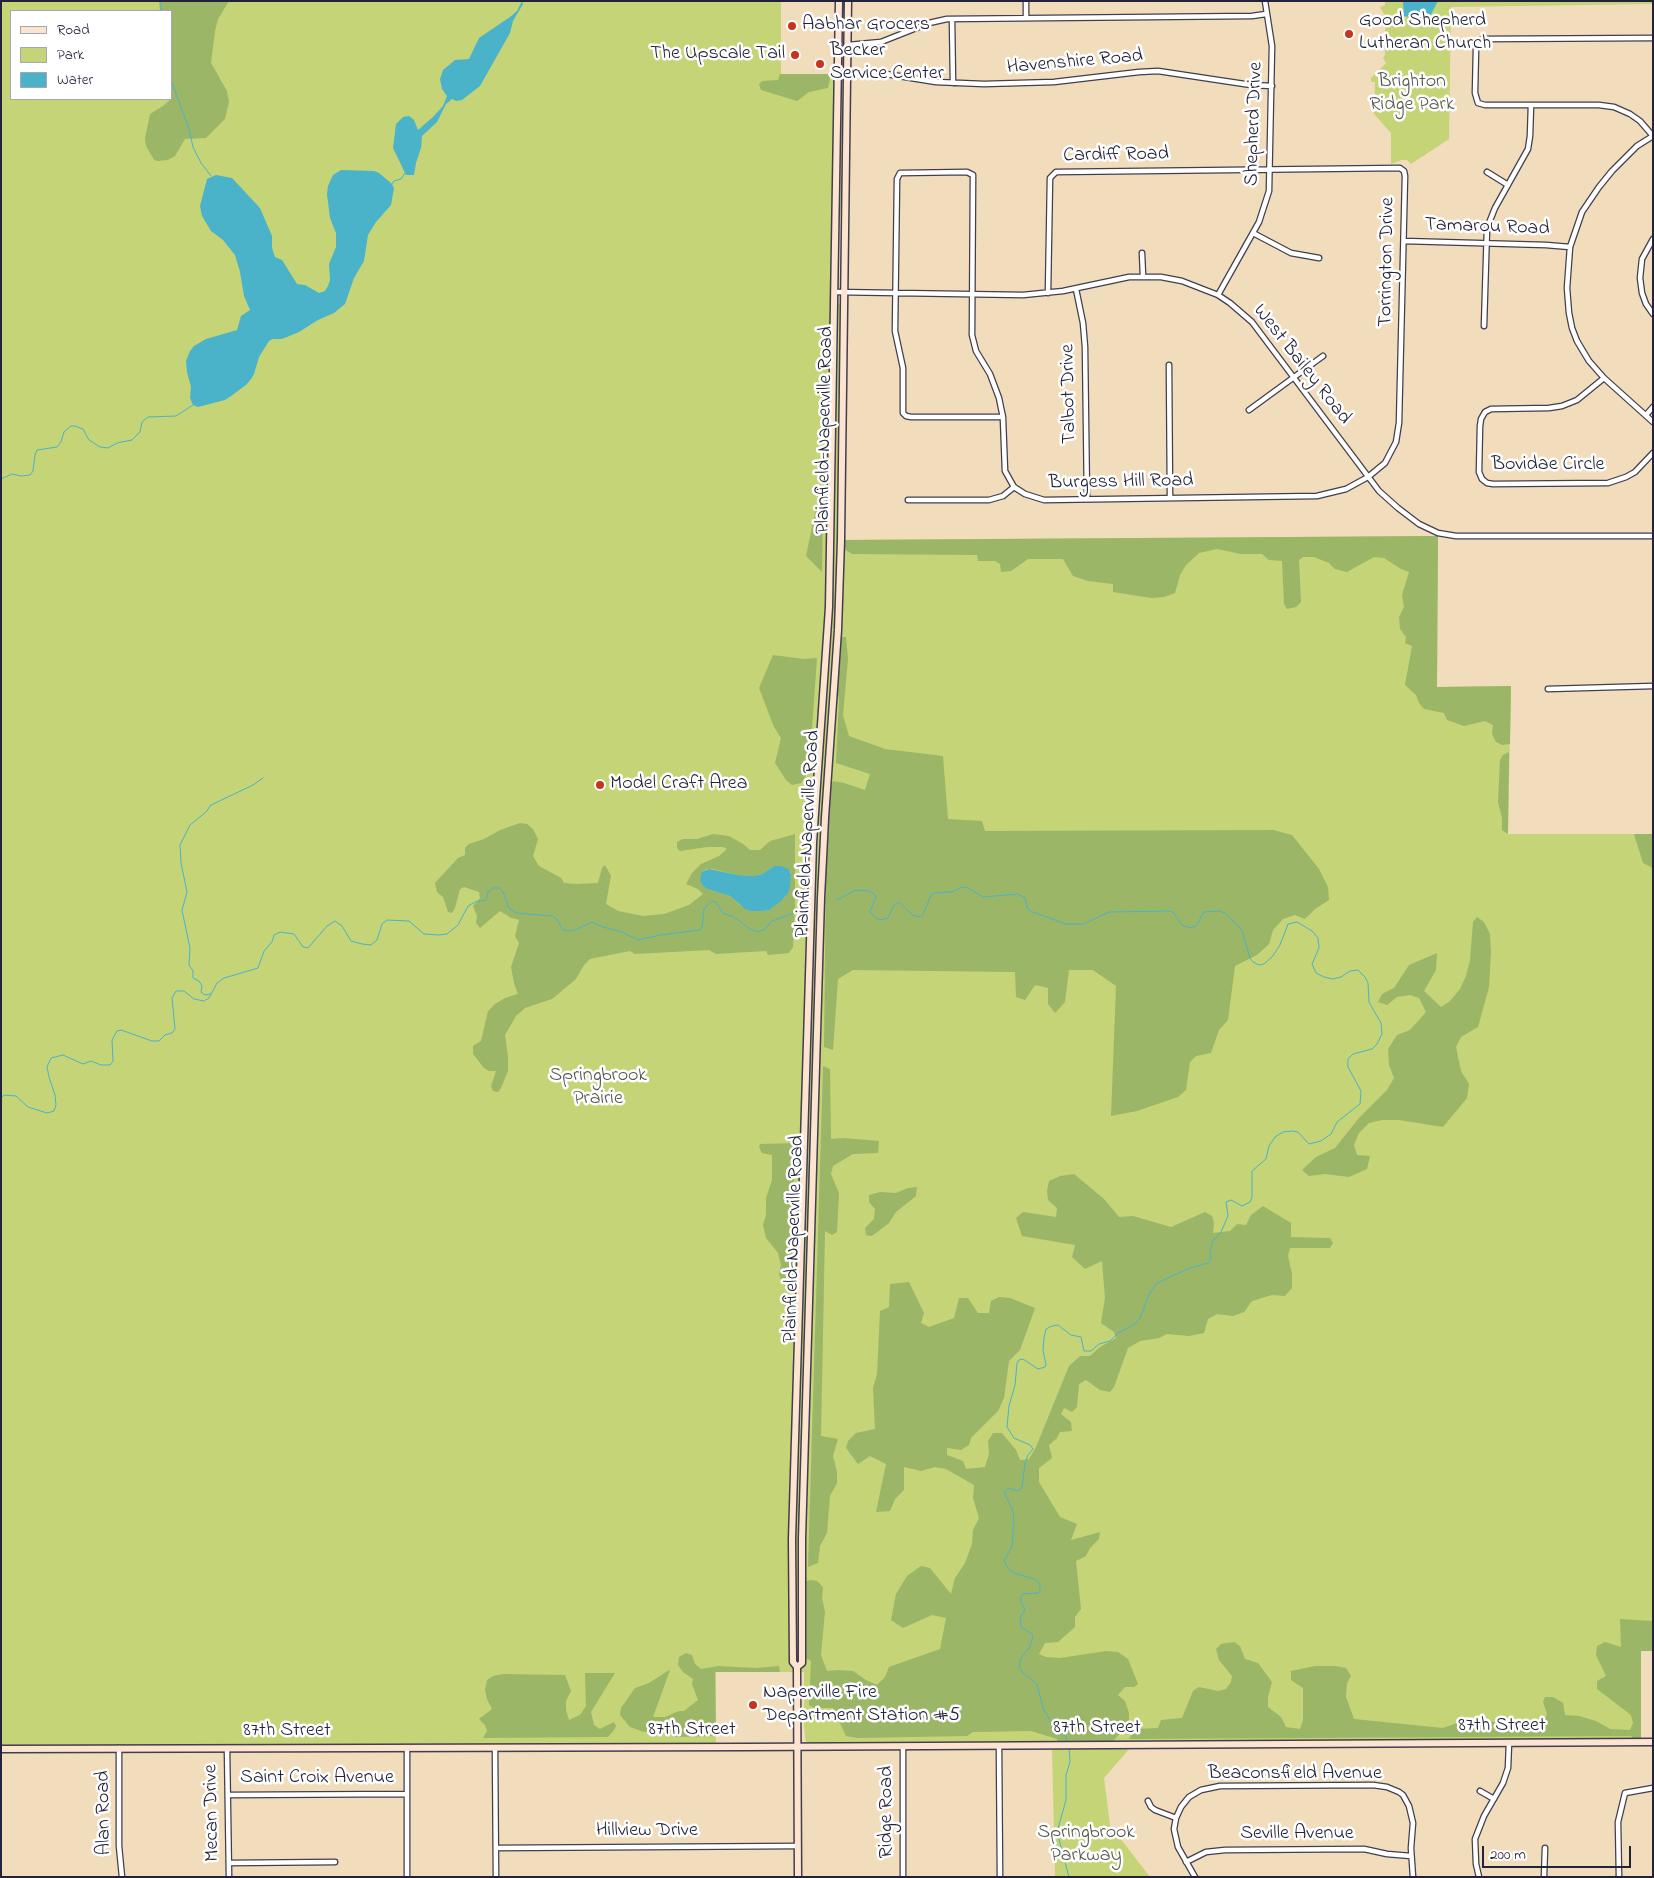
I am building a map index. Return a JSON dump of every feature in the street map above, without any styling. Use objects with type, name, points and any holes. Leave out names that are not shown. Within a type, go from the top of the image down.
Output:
[{"type":"main road","name":"Plainfield-Naperville Road","points":[[798,1877],[797,1667],[793,1662],[793,1503],[813,853],[829,607],[839,1]]},
{"type":"main road","name":"Plainfield-Naperville Road","points":[[797,1667],[802,1663],[802,1538],[823,844],[838,622],[848,1]]},
{"type":"main road","name":"87th Street","points":[[1,1749],[1653,1742]]},
{"type":"street","points":[[1026,1],[1026,18]]},
{"type":"street","name":"Shepherd Drive","points":[[1218,296],[1253,233],[1267,199],[1270,169],[1272,46],[1265,1]]},
{"type":"street","points":[[848,45],[876,43],[929,23],[952,19],[1252,16],[1266,14]]},
{"type":"street","points":[[952,19],[953,83]]},
{"type":"street","points":[[1653,38],[1485,38],[1480,41],[1476,49],[1474,93],[1476,100],[1485,105],[1598,105],[1614,107],[1630,114],[1653,136],[1630,153],[1599,187],[1582,212],[1570,247],[1567,288],[1570,321],[1583,352],[1597,372],[1653,422]]},
{"type":"street","name":"Havenshire Road","points":[[880,73],[953,83],[1047,83],[1158,71],[1251,85],[1272,86]]},
{"type":"street","points":[[1484,326],[1486,243],[1489,220],[1528,149],[1531,105]]},
{"type":"street","name":"Torrington Drive","points":[[1270,169],[1400,168],[1404,171],[1399,428],[1391,454],[1381,468],[1368,477]]},
{"type":"street","name":"Cardiff Road","points":[[1048,293],[1050,181],[1053,173],[1062,170],[1270,169]]},
{"type":"street","points":[[908,500],[988,500],[1003,496],[1014,487],[1004,467],[1002,417],[996,386],[973,342],[971,328],[972,174],[966,172],[904,172],[898,175],[894,330],[903,368],[902,407],[905,415],[911,418],[1002,417]]},
{"type":"street","points":[[1487,172],[1508,185]]},
{"type":"street","points":[[1253,233],[1291,252],[1319,258]]},
{"type":"street","points":[[1653,239],[1642,259],[1640,278],[1642,293],[1646,304],[1653,314]]},
{"type":"street","name":"Tamarou Road","points":[[1404,241],[1570,247]]},
{"type":"street","points":[[1142,253],[1143,276]]},
{"type":"street","name":"West Bailey Road","points":[[835,292],[1023,295],[1076,289],[1120,278],[1143,276],[1182,281],[1198,286],[1230,303],[1252,322],[1368,477],[1388,500],[1408,516],[1428,528],[1449,536],[1653,536]]},
{"type":"street","name":"Talbot Drive","points":[[1076,289],[1086,347],[1087,499]]},
{"type":"street","points":[[1249,410],[1324,356]]},
{"type":"street","points":[[1169,365],[1170,497]]},
{"type":"street","name":"Bovidae Circle","points":[[1604,378],[1577,400],[1562,406],[1491,409],[1485,412],[1480,426],[1479,472],[1482,479],[1487,483],[1493,484],[1608,483],[1635,472],[1653,453]]},
{"type":"street","points":[[1646,415],[1653,407]]},
{"type":"street","name":"Burgess Hill Road","points":[[1014,487],[1036,498],[1317,496],[1346,489],[1368,477]]},
{"type":"street","points":[[1548,688],[1653,686]]},
{"type":"street","points":[[1479,1877],[1475,1839],[1484,1816],[1503,1783],[1508,1768],[1509,1743]]},
{"type":"street","name":"Ridge Road","points":[[903,1746],[904,1877]]},
{"type":"street","points":[[999,1746],[1000,1877]]},
{"type":"street","name":"Alan Road","points":[[119,1748],[119,1846],[122,1877]]},
{"type":"street","name":"Mecan Drive","points":[[227,1748],[229,1877]]},
{"type":"street","points":[[407,1748],[407,1877]]},
{"type":"street","points":[[495,1748],[496,1877]]},
{"type":"street","name":"Beaconsfield Avenue","points":[[1176,1818],[1189,1797],[1213,1786],[1381,1786],[1392,1789],[1404,1796],[1409,1806],[1413,1823],[1411,1856],[1413,1877]]},
{"type":"street","points":[[1619,1877],[1618,1822],[1625,1793],[1653,1788]]},
{"type":"street","points":[[1480,1791],[1494,1799]]},
{"type":"street","name":"Saint Croix Avenue","points":[[228,1795],[407,1794]]},
{"type":"street","points":[[1148,1801],[1149,1805],[1155,1810],[1176,1818],[1175,1836],[1186,1862],[1195,1877]]},
{"type":"street","name":"Hillview Drive","points":[[496,1848],[798,1846]]},
{"type":"street","points":[[1544,1877],[1545,1848]]},
{"type":"street","name":"Seville Avenue","points":[[1186,1862],[1206,1852],[1225,1850],[1364,1849],[1387,1854],[1411,1856]]},
{"type":"street","points":[[229,1863],[335,1862]]},
{"type":"green space","name":"Springbrook Prairie","points":[[1,1],[781,1],[781,74],[835,74],[827,540],[834,540],[837,304],[841,304],[837,540],[1438,536],[1437,687],[1511,686],[1508,834],[1653,834],[1653,1651],[1641,1651],[1641,1739],[806,1742],[804,1727],[804,1672],[716,1672],[716,1743],[442,1747],[1,1747]]},
{"type":"green space","points":[[159,1],[229,1],[218,19],[211,63],[227,91],[229,102],[225,119],[206,138],[185,139],[175,156],[168,160],[158,161],[154,160],[146,146],[145,138],[150,114],[172,100],[172,10],[160,10]]},
{"type":"green space","name":"Brighton Ridge Park","points":[[1385,1],[1653,1],[1653,4],[1451,7],[1449,139],[1411,164],[1407,160],[1402,160],[1391,164],[1391,133],[1374,114],[1375,82],[1371,82],[1371,78],[1386,63],[1383,58],[1385,55],[1385,16],[1380,7],[1385,5]]},
{"type":"green space","points":[[780,74],[831,74],[828,88],[809,92],[797,101],[761,90],[759,84],[762,81],[778,80]]},
{"type":"green space","points":[[841,87],[844,87],[842,232],[839,197]]},
{"type":"green space","points":[[823,507],[822,572],[806,556],[816,508]]},
{"type":"green space","points":[[1438,536],[1437,687],[1511,686],[1510,744],[1502,745],[1496,742],[1492,734],[1493,725],[1485,721],[1464,726],[1447,720],[1444,713],[1424,709],[1416,695],[1405,685],[1412,646],[1405,643],[1406,637],[1400,629],[1399,617],[1404,607],[1402,595],[1409,572],[1384,558],[1374,557],[1347,572],[1335,569],[1329,563],[1314,557],[1303,557],[1299,560],[1301,602],[1296,607],[1287,609],[1284,604],[1282,561],[1269,560],[1262,554],[1241,554],[1217,549],[1199,553],[1186,565],[1180,575],[1175,593],[1164,597],[1151,598],[1113,592],[1113,584],[1088,581],[1073,576],[1063,559],[1028,559],[1011,571],[1001,572],[1000,564],[995,561],[978,561],[977,555],[852,554],[844,549],[844,540]]},
{"type":"green space","points":[[840,637],[846,637],[848,659],[843,715],[849,736],[885,749],[943,756],[948,819],[982,821],[985,831],[1273,830],[1292,835],[1319,869],[1328,887],[1329,900],[1315,909],[1305,919],[1295,915],[1283,919],[1273,930],[1269,944],[1257,955],[1235,966],[1228,1020],[1219,1030],[1211,1053],[1196,1056],[1190,1062],[1186,1090],[1178,1097],[1137,1111],[1111,1116],[1116,986],[1093,970],[1069,970],[1065,1002],[1055,1013],[1048,1004],[1048,988],[1035,985],[1025,1000],[1016,997],[1015,972],[853,970],[838,979],[833,1050],[824,1047],[826,873],[831,784],[833,781],[865,790],[870,774],[836,763]]},
{"type":"green space","points":[[773,655],[804,659],[817,658],[809,771],[801,783],[792,785],[786,780],[775,763],[781,738],[774,727],[759,688]]},
{"type":"green space","points":[[1509,752],[1508,834],[1502,830],[1502,818],[1498,802],[1500,760],[1503,755]]},
{"type":"green space","points":[[520,823],[527,824],[533,829],[538,839],[533,856],[539,866],[561,878],[564,883],[598,883],[602,868],[605,865],[611,876],[606,904],[618,911],[643,916],[664,914],[689,905],[703,894],[698,889],[686,884],[692,873],[701,864],[719,856],[727,849],[723,847],[707,847],[680,851],[677,848],[677,842],[683,839],[697,839],[713,834],[729,836],[750,850],[760,850],[770,841],[795,834],[793,947],[789,953],[768,955],[766,951],[716,954],[709,950],[635,954],[630,951],[590,959],[576,979],[552,999],[525,1008],[516,1016],[505,1035],[508,1071],[498,1092],[493,1091],[491,1086],[496,1071],[489,1071],[484,1068],[473,1054],[473,1046],[481,1041],[488,1011],[505,998],[518,994],[511,967],[519,943],[515,936],[519,920],[511,918],[500,911],[480,928],[476,923],[477,916],[473,906],[480,898],[479,892],[464,887],[460,889],[452,913],[448,912],[443,897],[437,892],[435,883],[458,858],[465,855],[465,848],[469,844],[484,839],[500,830]],"holes":[[[774,866],[786,868],[791,872],[785,897],[769,910],[764,911],[741,906],[730,896],[707,889],[702,885],[702,872],[707,869],[754,876],[762,874]]]},
{"type":"green space","points":[[1634,834],[1653,834],[1653,868],[1643,863]]},
{"type":"green space","points":[[1477,917],[1484,922],[1490,934],[1491,953],[1489,987],[1478,1027],[1461,1037],[1456,1047],[1461,1071],[1469,1084],[1467,1098],[1443,1127],[1399,1120],[1382,1120],[1369,1123],[1359,1133],[1354,1145],[1357,1155],[1370,1156],[1367,1169],[1349,1177],[1325,1174],[1309,1176],[1302,1170],[1316,1157],[1335,1148],[1359,1118],[1387,1090],[1394,1078],[1389,1065],[1388,1049],[1397,1035],[1410,1030],[1426,1012],[1419,998],[1410,995],[1397,997],[1387,1005],[1378,1002],[1382,994],[1394,988],[1409,965],[1437,953],[1436,970],[1424,991],[1441,1007],[1450,1001],[1460,989],[1466,976],[1470,960],[1473,922]]},
{"type":"green space","points":[[823,1066],[830,1069],[831,1139],[879,1141],[878,1153],[853,1154],[833,1166],[831,1174],[839,1193],[837,1232],[832,1235],[825,1231],[821,1436],[838,1439],[833,1456],[837,1472],[837,1483],[830,1496],[827,1533],[820,1546],[818,1563],[808,1567]]},
{"type":"green space","points":[[795,1143],[791,1275],[786,1281],[781,1280],[779,1274],[781,1265],[778,1253],[766,1238],[763,1225],[766,1215],[766,1198],[772,1180],[772,1155],[762,1153],[759,1147],[760,1144]]},
{"type":"green space","points":[[1074,1174],[1104,1199],[1119,1217],[1133,1216],[1171,1227],[1205,1212],[1212,1216],[1214,1223],[1213,1233],[1230,1231],[1237,1224],[1246,1225],[1251,1215],[1263,1206],[1291,1223],[1291,1237],[1330,1238],[1333,1243],[1330,1248],[1290,1248],[1288,1256],[1292,1274],[1292,1288],[1285,1296],[1272,1295],[1252,1301],[1244,1312],[1233,1316],[1217,1314],[1208,1319],[1204,1333],[1189,1336],[1167,1334],[1159,1338],[1140,1341],[1128,1348],[1114,1387],[1110,1392],[1100,1390],[1086,1380],[1079,1384],[1077,1407],[1072,1412],[1064,1408],[1061,1414],[1071,1422],[1072,1431],[1060,1432],[1057,1438],[1049,1445],[1052,1458],[1039,1468],[1039,1482],[1060,1517],[1077,1524],[1071,1540],[1100,1532],[1099,1539],[1090,1548],[1086,1556],[1076,1561],[1081,1609],[1075,1617],[1075,1627],[1058,1642],[1045,1643],[1039,1654],[1046,1657],[1060,1658],[1106,1651],[1118,1652],[1128,1659],[1138,1684],[1134,1687],[1125,1687],[1118,1695],[1125,1701],[1129,1713],[1129,1724],[1113,1741],[1057,1742],[1057,1739],[1031,1731],[973,1732],[967,1736],[858,1738],[846,1736],[833,1708],[814,1708],[809,1705],[811,1661],[804,1657],[804,1582],[810,1580],[817,1581],[823,1587],[822,1598],[825,1612],[821,1655],[827,1671],[853,1671],[877,1685],[885,1677],[889,1667],[940,1649],[946,1618],[932,1615],[903,1628],[891,1620],[896,1594],[907,1576],[921,1566],[930,1568],[951,1594],[955,1578],[965,1563],[972,1544],[973,1530],[979,1518],[973,1498],[974,1485],[946,1469],[935,1467],[921,1471],[904,1467],[904,1490],[895,1499],[890,1511],[876,1512],[886,1464],[870,1456],[858,1464],[846,1448],[848,1441],[856,1433],[875,1429],[873,1388],[877,1374],[880,1311],[889,1307],[890,1284],[909,1282],[924,1313],[921,1323],[929,1327],[954,1318],[959,1298],[968,1298],[978,1313],[989,1313],[991,1301],[999,1297],[1010,1298],[1035,1308],[1020,1350],[1009,1361],[1004,1398],[998,1411],[971,1438],[969,1445],[961,1450],[947,1448],[947,1455],[963,1461],[966,1469],[985,1467],[989,1454],[988,1441],[993,1433],[1002,1433],[1016,1450],[1020,1460],[1029,1459],[1036,1447],[1069,1366],[1080,1356],[1090,1356],[1100,1347],[1116,1338],[1114,1332],[1101,1323],[1105,1298],[1102,1261],[1085,1269],[1072,1257],[1075,1245],[1022,1236],[1016,1218],[1023,1212],[1056,1217],[1057,1208],[1048,1200],[1049,1181],[1060,1176]]},
{"type":"green space","points":[[917,1187],[916,1196],[896,1212],[889,1223],[872,1236],[866,1235],[865,1228],[874,1219],[875,1209],[869,1202],[869,1195],[880,1192],[896,1193],[908,1188]]},
{"type":"green space","points":[[1620,1619],[1653,1621],[1653,1651],[1641,1651],[1641,1739],[1634,1739],[1631,1736],[1129,1739],[1135,1729],[1158,1728],[1161,1720],[1182,1718],[1193,1691],[1199,1687],[1218,1691],[1226,1689],[1231,1682],[1232,1676],[1219,1660],[1216,1649],[1221,1644],[1234,1642],[1240,1646],[1245,1659],[1258,1663],[1272,1682],[1268,1697],[1268,1707],[1281,1717],[1286,1727],[1300,1729],[1303,1720],[1303,1688],[1291,1680],[1291,1671],[1315,1666],[1335,1666],[1346,1668],[1351,1676],[1347,1683],[1346,1697],[1354,1719],[1443,1728],[1468,1719],[1537,1727],[1543,1725],[1547,1714],[1543,1702],[1545,1697],[1553,1697],[1563,1703],[1565,1715],[1579,1716],[1596,1721],[1610,1729],[1630,1730],[1633,1723],[1631,1715],[1597,1689],[1597,1681],[1606,1676],[1596,1655],[1597,1646],[1605,1642],[1621,1647]]},
{"type":"green space","points":[[686,1653],[692,1655],[695,1664],[701,1669],[718,1666],[756,1668],[779,1666],[780,1672],[715,1672],[716,1736],[673,1737],[667,1731],[644,1732],[630,1727],[620,1715],[621,1708],[635,1688],[649,1683],[670,1670],[653,1717],[665,1717],[679,1711],[684,1711],[698,1700],[692,1684],[693,1679],[683,1672],[678,1665],[679,1657]]},
{"type":"green space","points":[[585,1673],[615,1673],[591,1712],[594,1725],[600,1729],[614,1722],[616,1726],[608,1737],[483,1738],[487,1731],[485,1725],[479,1719],[492,1709],[485,1690],[487,1680],[493,1676],[504,1674],[565,1675],[571,1691],[566,1701],[569,1720],[580,1715],[586,1706]]},
{"type":"green space","name":"Springbrook Parkway","points":[[1052,1748],[1130,1748],[1104,1778],[1110,1825],[1150,1877],[1055,1877]]},
{"type":"water","points":[[522,1],[523,4],[513,21],[510,33],[480,86],[462,100],[456,101],[452,99],[446,104],[437,122],[422,136],[414,175],[406,175],[393,148],[396,124],[403,117],[409,116],[414,120],[418,130],[433,117],[443,106],[447,96],[442,89],[440,79],[443,70],[455,60],[469,59],[479,38],[517,11]]},
{"type":"water","points":[[1403,1],[1438,1],[1427,22],[1404,16]]},
{"type":"water","points":[[341,170],[374,171],[392,184],[394,188],[391,205],[376,222],[368,235],[364,261],[354,278],[345,304],[334,313],[299,332],[282,339],[269,341],[259,357],[251,379],[246,385],[225,400],[198,407],[193,405],[190,398],[191,387],[186,361],[190,351],[194,346],[206,339],[237,330],[241,316],[250,310],[244,296],[235,255],[223,240],[211,231],[202,216],[200,206],[207,179],[216,175],[232,178],[260,208],[272,236],[272,248],[275,257],[282,260],[297,284],[305,285],[319,293],[325,291],[328,286],[330,280],[329,264],[336,247],[336,233],[330,218],[328,186],[333,175]]},
{"type":"water","points":[[774,866],[789,869],[791,875],[790,887],[788,893],[781,901],[769,910],[764,911],[745,909],[730,896],[707,889],[700,880],[702,872],[709,869],[754,876],[762,874]]},
{"type":"waterway","points":[[161,1],[161,10]]},
{"type":"waterway","points":[[172,83],[189,129],[193,147],[201,163],[211,176]]},
{"type":"waterway","points":[[392,184],[394,181],[401,179],[405,173]]},
{"type":"waterway","points":[[1,479],[12,474],[30,475],[33,471],[37,450],[57,447],[61,442],[64,432],[71,426],[83,429],[89,440],[100,447],[108,448],[117,443],[132,440],[140,432],[142,422],[148,417],[176,416],[193,405]]},
{"type":"waterway","points":[[211,994],[205,995],[201,992],[202,986],[199,981],[193,978],[193,971],[189,965],[190,948],[182,910],[187,892],[181,863],[180,845],[190,825],[206,812],[211,805],[253,785],[263,778]]},
{"type":"waterway","points":[[837,900],[856,890],[869,891],[876,897],[870,912],[876,918],[882,920],[888,918],[894,905],[899,902],[913,915],[920,917],[923,915],[931,895],[934,893],[951,892],[962,887],[968,888],[983,897],[1018,894],[1025,898],[1030,911],[1066,924],[1084,924],[1109,912],[1168,911],[1173,912],[1182,925],[1189,928],[1196,926],[1204,912],[1220,911],[1226,914],[1242,930],[1250,958],[1259,965],[1264,964],[1272,957],[1280,945],[1288,924],[1297,922],[1312,931],[1318,938],[1319,948],[1312,964],[1316,973],[1333,979],[1341,977],[1350,971],[1358,970],[1368,983],[1369,1002],[1381,1023],[1382,1034],[1377,1044],[1372,1049],[1353,1054],[1348,1059],[1348,1067],[1361,1091],[1360,1104],[1337,1122],[1331,1134],[1321,1141],[1309,1144],[1298,1132],[1292,1131],[1283,1132],[1275,1137],[1269,1146],[1266,1159],[1252,1171],[1252,1197],[1250,1202],[1242,1206],[1231,1200],[1226,1202],[1228,1216],[1221,1232],[1213,1241],[1210,1250],[1211,1259],[1208,1263],[1190,1268],[1157,1283],[1150,1292],[1140,1318],[1135,1324],[1118,1333],[1110,1341],[1099,1344],[1091,1351],[1084,1351],[1081,1337],[1071,1335],[1058,1325],[1046,1329],[1043,1350],[1045,1367],[1038,1369],[1023,1359],[1017,1363],[1007,1427],[1014,1438],[1030,1445],[1033,1449],[1025,1463],[1022,1488],[1017,1491],[1009,1488],[1004,1492],[1013,1511],[1014,1522],[1012,1546],[1004,1561],[1009,1570],[1034,1579],[1040,1584],[1038,1593],[1023,1594],[1020,1599],[1025,1610],[1020,1618],[1021,1627],[1032,1634],[1033,1638],[1029,1648],[1021,1658],[1019,1667],[1023,1673],[1037,1684],[1043,1708],[1053,1725],[1065,1735],[1068,1743]]},
{"type":"waterway","points":[[1,1098],[4,1095],[16,1096],[28,1107],[47,1113],[54,1111],[56,1105],[55,1095],[47,1067],[51,1058],[63,1055],[83,1064],[91,1061],[101,1065],[110,1065],[113,1061],[112,1040],[117,1031],[121,1030],[152,1041],[159,1041],[175,1029],[172,998],[176,991],[184,991],[194,999],[204,1001],[209,998],[217,983],[224,978],[258,968],[264,951],[272,942],[274,935],[280,932],[294,934],[303,947],[308,948],[327,926],[335,921],[342,926],[351,941],[362,944],[371,945],[377,940],[382,924],[387,920],[409,921],[424,934],[447,934],[458,925],[468,906],[475,902],[486,900],[488,892],[493,888],[499,888],[503,892],[509,908],[516,913],[553,916],[557,919],[562,929],[567,931],[575,930],[592,922],[622,932],[638,940],[699,930],[702,928],[704,909],[712,901],[716,902],[723,913],[734,917],[750,929],[758,932],[765,929],[772,921],[792,914],[796,908]]},
{"type":"waterway","points":[[1069,1747],[1070,1762],[1066,1775],[1066,1800],[1057,1832],[1069,1877]]},
{"type":"place","name":"Aabhar Grocers","points":[[792,26]]},
{"type":"place","name":"Good Shepherd Lutheran Church","points":[[1349,34]]},
{"type":"place","name":"The Upscale Tail","points":[[795,55]]},
{"type":"place","name":"Becker Service Center","points":[[820,64]]},
{"type":"place","name":"Model Craft Area","points":[[600,785]]},
{"type":"place","name":"Naperville Fire Department Station #5","points":[[753,1705]]}]
